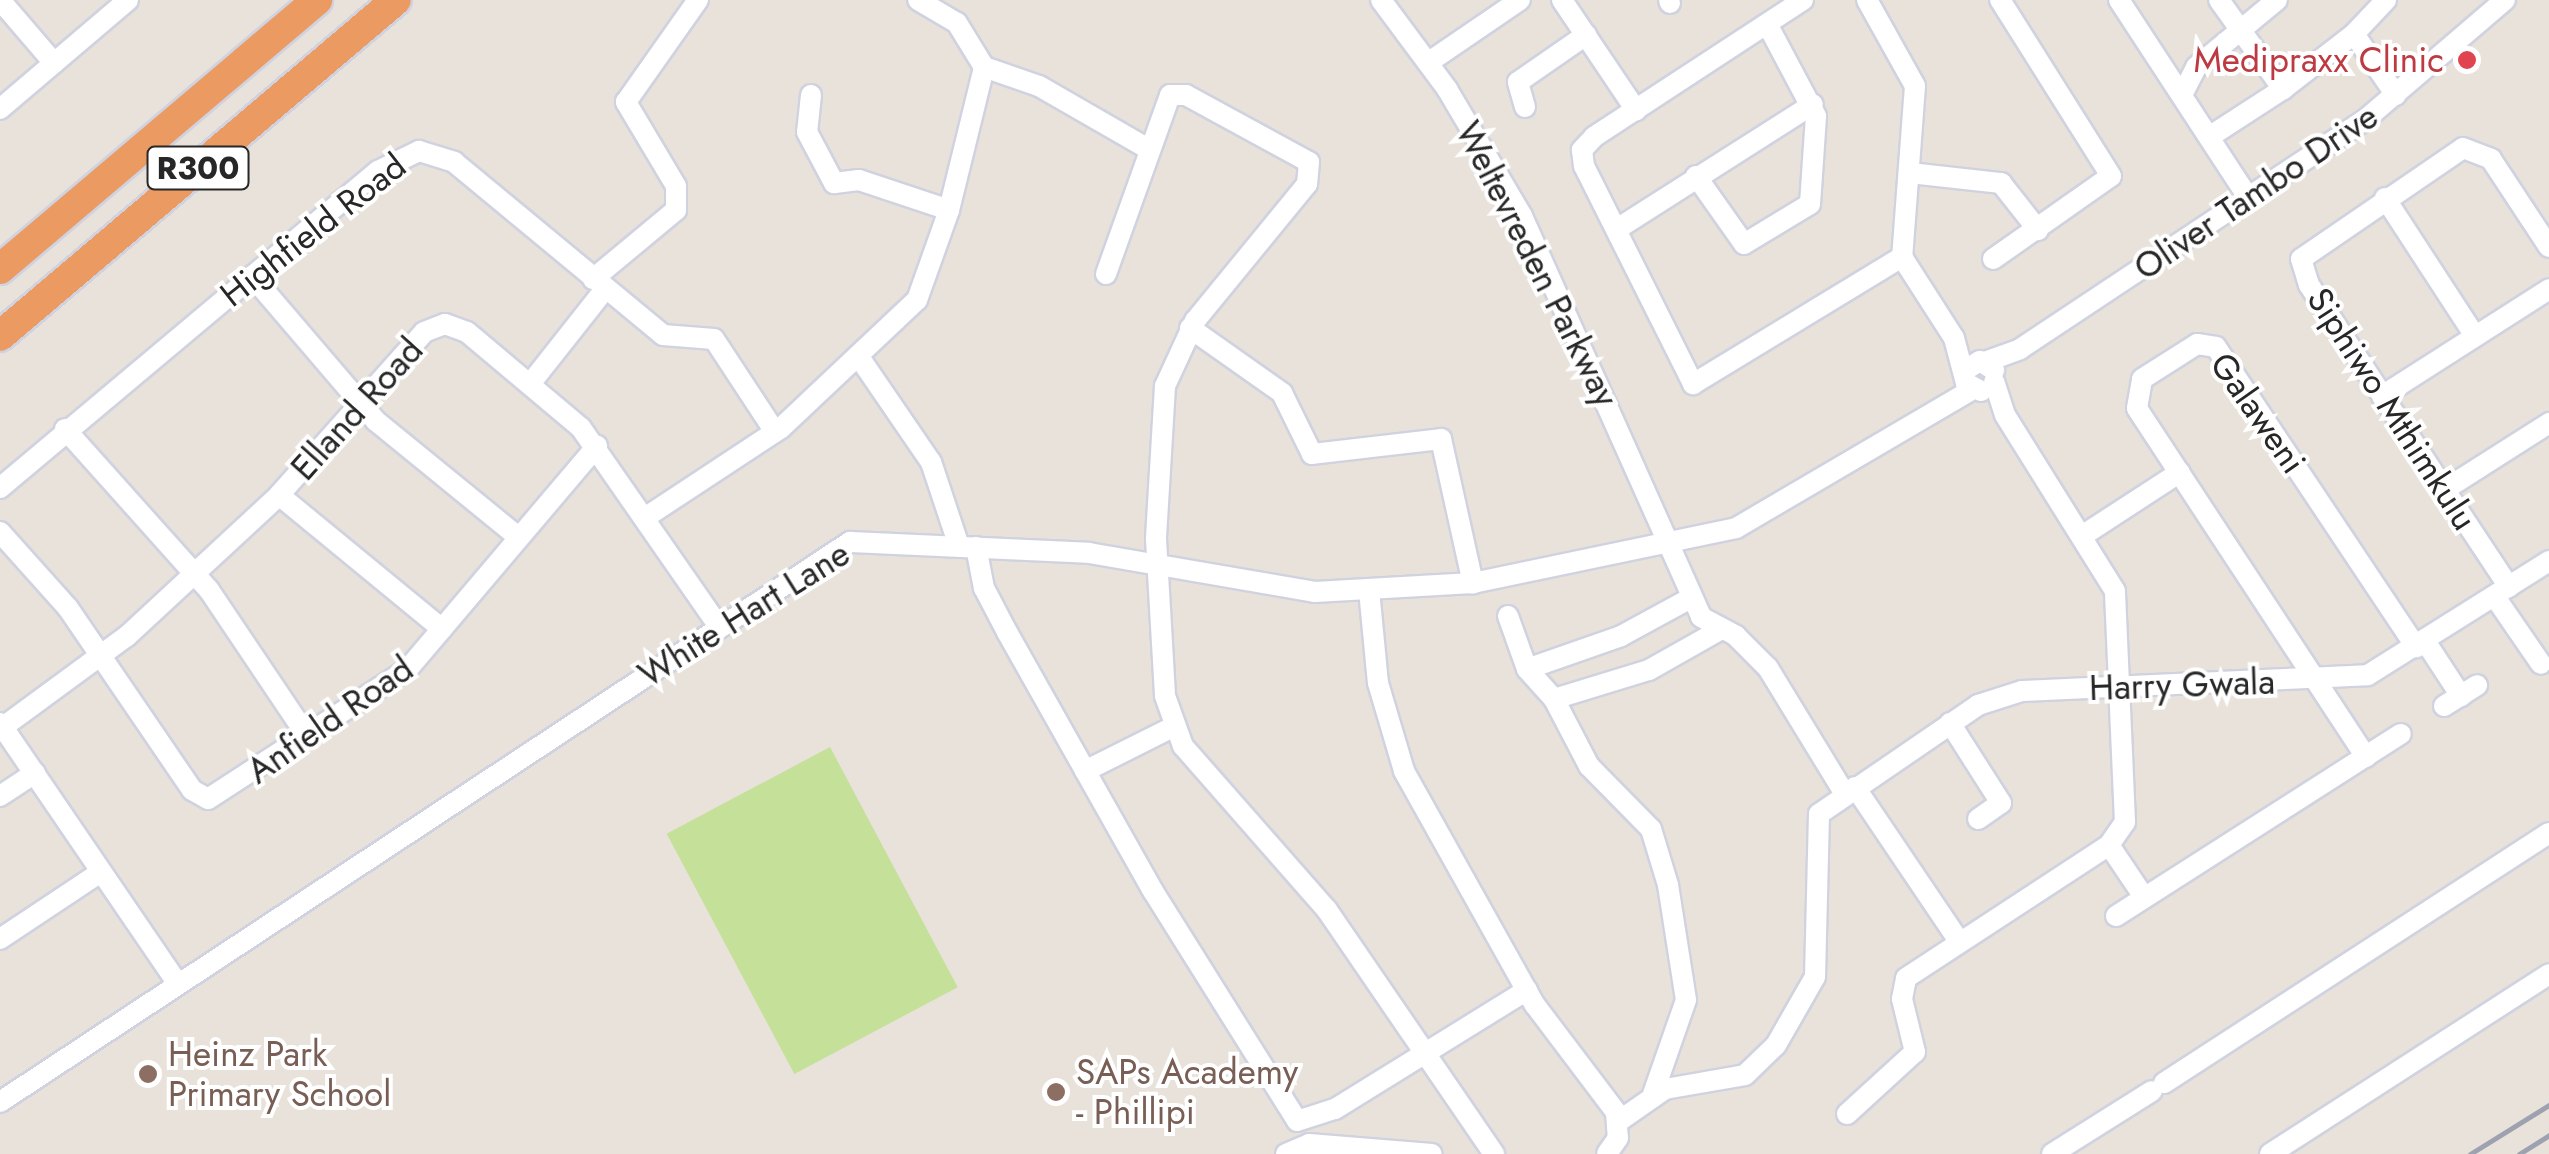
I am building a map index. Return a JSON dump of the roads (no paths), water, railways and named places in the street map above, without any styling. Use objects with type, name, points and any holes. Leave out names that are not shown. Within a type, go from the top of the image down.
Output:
[{"type":"highway","name":"R300","points":[[0,269],[317,0]]},
{"type":"highway","name":"R300","points":[[0,336],[396,0]]},
{"type":"street","points":[[0,0],[54,63]]},
{"type":"street","points":[[0,109],[128,0]]},
{"type":"street","points":[[530,384],[599,284],[676,210],[676,186],[626,102],[698,0]]},
{"type":"street","points":[[918,0],[957,23],[984,67],[1039,86],[1147,148]]},
{"type":"street","name":"Weltevreden Parkway","points":[[1381,0],[1428,62],[1499,176],[1580,331],[1691,598],[1718,631],[1736,636],[1768,668],[1850,791],[1959,941]]},
{"type":"street","points":[[1428,62],[1520,0]]},
{"type":"street","points":[[1562,0],[1636,110]]},
{"type":"street","points":[[1803,0],[1582,150],[1693,384],[1902,257]]},
{"type":"street","points":[[1846,1114],[1915,1052],[1902,985],[1959,941],[2109,845],[2126,814],[2118,604],[2085,534],[1902,257],[1914,76],[1867,0]]},
{"type":"street","points":[[1993,259],[2111,176],[2000,0]]},
{"type":"street","points":[[2119,0],[2249,199]]},
{"type":"street","points":[[2219,0],[2284,88]]},
{"type":"street","points":[[2182,96],[2196,68],[2276,0]]},
{"type":"street","points":[[2209,138],[2284,88],[2354,34],[2386,0]]},
{"type":"street","name":"Oliver Tambo Drive","points":[[2480,20],[2493,0]]},
{"type":"street","name":"Oliver Tambo Drive","points":[[1665,543],[1771,513],[2249,199],[2396,95],[2505,0]]},
{"type":"street","points":[[1696,176],[1739,240],[1756,241],[1810,204],[1813,104],[1767,24]]},
{"type":"street","points":[[2354,34],[2396,95]]},
{"type":"street","points":[[1526,107],[1518,82],[1586,35]]},
{"type":"street","points":[[646,517],[771,435],[917,300],[949,210],[984,67]]},
{"type":"street","points":[[1106,274],[1160,105],[1177,93],[1284,143],[1311,166],[1297,198],[1190,328],[1162,399],[1156,566],[1173,727],[1313,893],[1428,1052],[1494,1154]]},
{"type":"street","points":[[812,95],[807,132],[828,178],[949,210]]},
{"type":"street","points":[[1617,229],[1813,104]]},
{"type":"street","name":"Siphiwo Mthimkulu","points":[[2541,664],[2444,490],[2309,285],[2301,259],[2457,150],[2475,147],[2549,247]]},
{"type":"street","name":"Highfield Road","points":[[0,488],[65,428],[394,159],[419,151],[454,162],[663,335],[714,340],[771,435]]},
{"type":"street","points":[[1910,173],[2001,182],[2038,230]]},
{"type":"street","points":[[2385,198],[2475,336]]},
{"type":"street","points":[[252,276],[360,404],[518,537]]},
{"type":"street","points":[[2382,396],[2549,289]]},
{"type":"street","name":"Elland Road","points":[[178,984],[2,725],[101,657],[279,495],[424,332],[445,324],[467,332],[597,446],[718,626]]},
{"type":"street","points":[[1190,328],[1282,393],[1312,454],[1441,439],[1473,583]]},
{"type":"street","name":"Galaweni","points":[[2366,756],[2319,679],[2136,408],[2134,390],[2209,342],[2420,644]]},
{"type":"street","points":[[859,357],[931,462],[990,604],[1085,771],[1297,1121],[1295,1150],[1432,1154]]},
{"type":"street","points":[[2444,490],[2549,422]]},
{"type":"street","points":[[65,428],[194,572],[307,736]]},
{"type":"street","name":"Anfield Road","points":[[101,657],[199,796],[227,792],[407,670],[597,446]]},
{"type":"street","points":[[2085,534],[2180,472]]},
{"type":"street","points":[[279,495],[442,629]]},
{"type":"street","points":[[0,532],[101,657]]},
{"type":"street","name":"White Hart Lane","points":[[0,1102],[850,542],[968,546],[1156,566],[1314,592],[1473,583],[1665,543]]},
{"type":"street","name":"Harry Gwala","points":[[1653,1094],[1745,1075],[1776,1045],[1810,989],[1822,884],[1819,814],[1950,723],[2002,694],[2368,675],[2549,561]]},
{"type":"street","points":[[1370,590],[1378,683],[1404,771],[1527,990],[1619,1121]]},
{"type":"street","points":[[1527,669],[1620,636],[1691,598]]},
{"type":"street","points":[[1508,616],[1527,669],[1554,699],[1589,766],[1651,829],[1668,885],[1686,1000],[1653,1094],[1619,1121],[1607,1154]]},
{"type":"street","points":[[1554,699],[1650,670],[1718,631]]},
{"type":"street","points":[[2420,644],[2461,696]]},
{"type":"street","points":[[1950,723],[2001,803],[1978,819]]},
{"type":"street","points":[[1085,771],[1173,727]]},
{"type":"street","points":[[2116,916],[2401,734]]},
{"type":"street","points":[[0,796],[35,773]]},
{"type":"street","points":[[2052,1154],[2549,833]]},
{"type":"street","points":[[2109,845],[2144,897]]},
{"type":"street","points":[[0,940],[100,872]]},
{"type":"street","points":[[2270,1154],[2549,974]]},
{"type":"street","points":[[1297,1121],[1313,1120],[1527,990]]},
{"type":"railway","points":[[2470,1154],[2549,1105]]},
{"type":"railway","points":[[2519,1154],[2549,1135]]},
{"type":"place","name":"Medipraxx Clinic","points":[[2467,60]]},
{"type":"place","name":"Heinz Park Primary School","points":[[148,1074]]},
{"type":"place","name":"SAPs Academy - Phillipi","points":[[1056,1092]]}]
